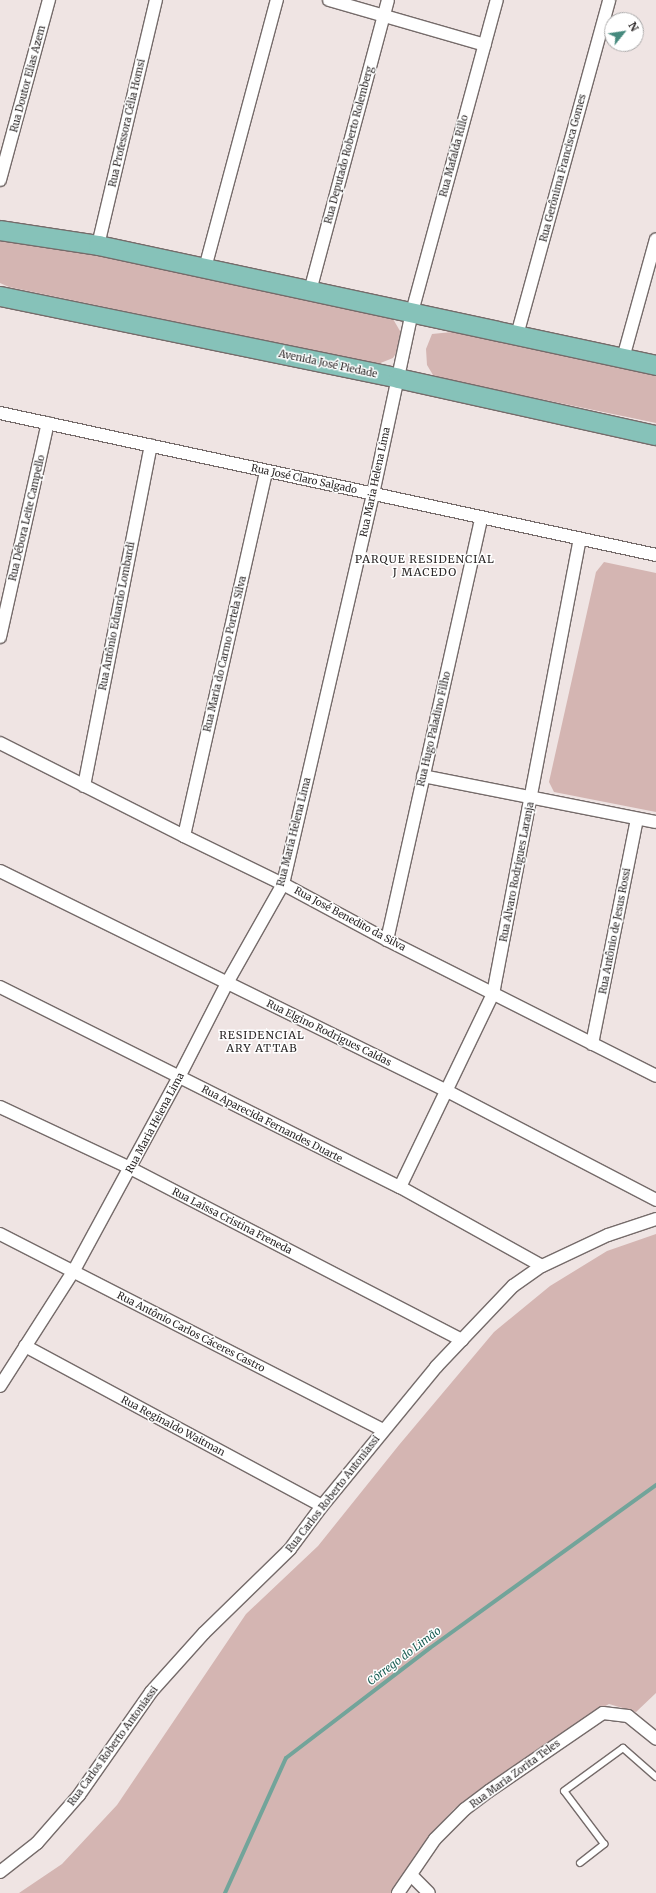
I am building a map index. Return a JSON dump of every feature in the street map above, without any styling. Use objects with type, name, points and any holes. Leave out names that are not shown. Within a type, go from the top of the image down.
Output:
[{"type":"main road","points":[[0,230],[98,245],[656,365]]},
{"type":"main road","name":"Avenida José Piedade","points":[[0,296],[398,378],[656,435]]},
{"type":"street","name":"Rua Doutor Elias Azem","points":[[0,180],[49,0]]},
{"type":"street","name":"Rua Professora Célia Homsi","points":[[98,245],[156,0]]},
{"type":"street","points":[[205,268],[278,0]]},
{"type":"street","points":[[329,0],[485,45]]},
{"type":"street","name":"Rua Deputado Roberto Rolemberg","points":[[310,291],[388,0]]},
{"type":"street","name":"Rua Mafalda Rillo","points":[[412,312],[497,0]]},
{"type":"street","name":"Rua Gerônima Francisca Gomes","points":[[517,335],[609,0]]},
{"type":"street","points":[[623,358],[656,239]]},
{"type":"street","name":"Rua Maria Helena Lima","points":[[0,1386],[73,1272],[179,1077],[227,983],[283,884],[373,494],[412,312]]},
{"type":"street","name":"Rua José Claro Salgado","points":[[0,413],[580,540],[656,555]]},
{"type":"street","name":"Rua Débora Leite Campello","points":[[0,637],[48,423]]},
{"type":"street","name":"Rua Antônio Eduardo Lombardi","points":[[84,786],[151,446]]},
{"type":"street","name":"Rua Maria do Carmo Portela Silva","points":[[184,836],[266,471]]},
{"type":"street","name":"Rua Hugo Paladino Filho","points":[[387,940],[481,518]]},
{"type":"street","name":"Rua Alvaro Rodrigues Laranja","points":[[400,1187],[493,994],[580,540]]},
{"type":"street","name":"Rua José Benedito da Silva","points":[[0,743],[283,884],[387,940],[656,1076]]},
{"type":"street","points":[[423,776],[656,822]]},
{"type":"street","name":"Rua Antônio de Jesus Rossi","points":[[592,1044],[637,819]]},
{"type":"street","name":"Rua Elgino Rodrigues Caldas","points":[[0,871],[447,1091],[656,1200]]},
{"type":"street","name":"Rua Aparecida Fernandes Duarte","points":[[0,987],[400,1187],[542,1266]]},
{"type":"street","name":"Rua Laissa Cristina Freneda","points":[[0,1107],[130,1168],[462,1340]]},
{"type":"street","name":"Rua Carlos Roberto Antoniassi","points":[[0,1872],[37,1843],[79,1795],[151,1692],[204,1633],[290,1549],[382,1430],[436,1367],[513,1286],[542,1266],[608,1235],[656,1219]]},
{"type":"street","name":"Rua Antônio Carlos Cáceres Castro","points":[[0,1234],[382,1430]]},
{"type":"street","name":"Rua Reginaldo Waitman","points":[[25,1346],[322,1506]]},
{"type":"street","name":"Rua Maria Zorita Teles","points":[[398,1893],[435,1839],[465,1809],[495,1786],[603,1713],[628,1716],[656,1739]]},
{"type":"street","points":[[411,1875],[429,1893]]},
{"type":"lane","points":[[580,1863],[604,1844],[564,1791],[623,1748],[656,1777]]},
{"type":"shaded area","points":[[7,234],[378,314],[393,319],[400,331],[401,345],[393,358],[378,364],[9,287],[0,283],[0,238]]},
{"type":"shaded area","points":[[452,332],[656,374],[656,423],[449,380],[433,375],[427,365],[426,349],[432,334]]},
{"type":"shaded area","points":[[604,562],[656,573],[656,812],[554,792],[549,782],[596,572]]},
{"type":"shaded area","points":[[656,1234],[656,1693],[636,1712],[609,1704],[582,1719],[454,1809],[433,1832],[391,1893],[19,1893],[62,1864],[117,1805],[246,1614],[318,1546],[399,1445],[494,1332],[550,1286],[607,1251]]},
{"type":"waterway","name":"Córrego do Limão","points":[[225,1893],[286,1758],[430,1648],[656,1485]]},
{"type":"district","name":"PARQUE RESIDENCIAL J MACEDO","points":[[425,566]]},
{"type":"district","name":"RESIDENCIAL ARY ATTAB","points":[[262,1042]]}]
